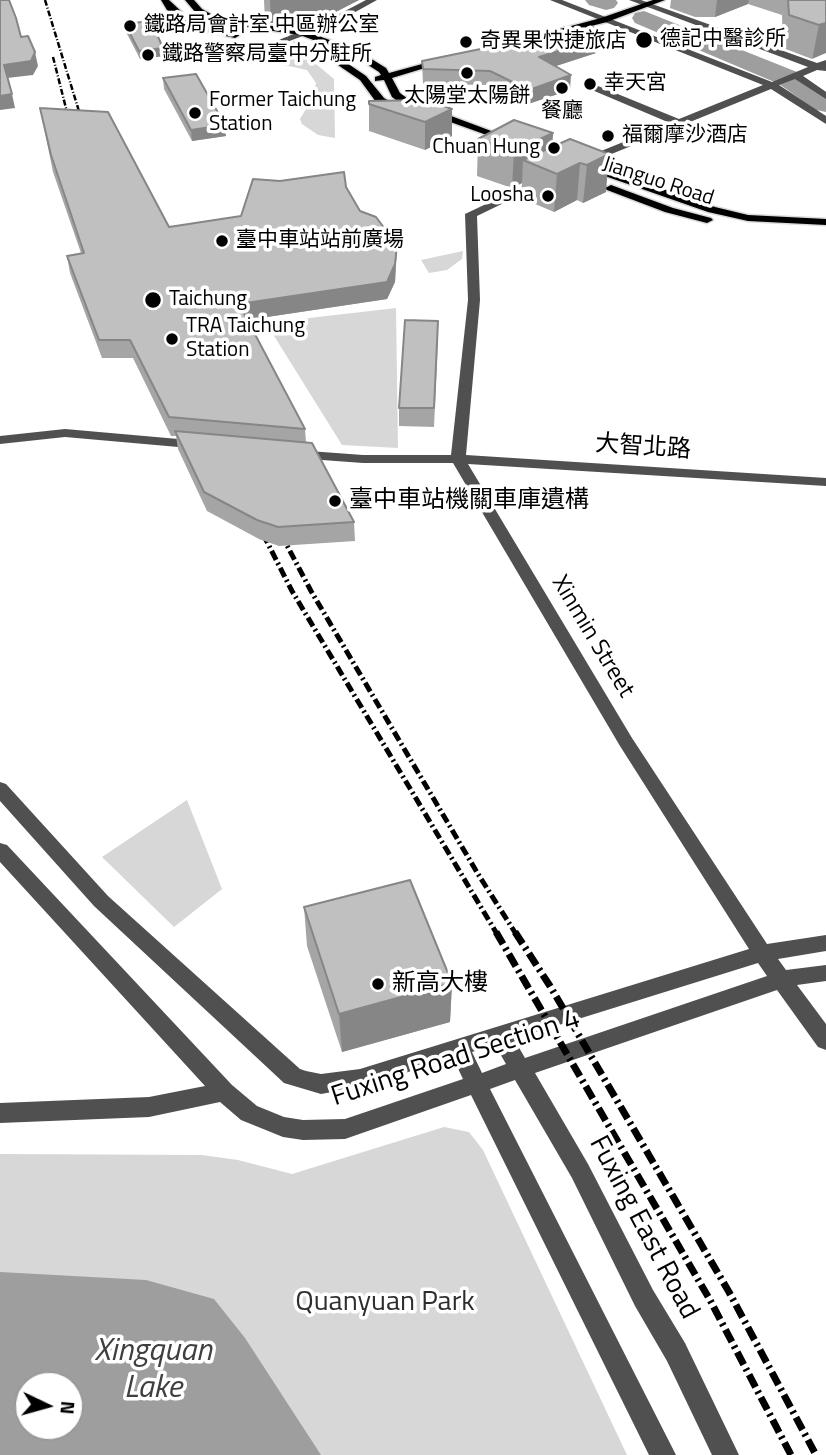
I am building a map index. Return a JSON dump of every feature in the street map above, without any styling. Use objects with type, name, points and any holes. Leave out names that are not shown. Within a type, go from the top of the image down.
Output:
[{"type":"main road","points":[[165,0],[181,19],[192,26],[243,36]]},
{"type":"main road","points":[[189,0],[199,12],[216,20],[302,33],[354,51],[388,75],[396,95],[407,103],[521,149],[402,112],[380,100],[368,83],[326,54],[276,41]]},
{"type":"main road","points":[[511,43],[608,19],[640,4],[661,0]]},
{"type":"main road","points":[[368,83],[462,55]]},
{"type":"main road","name":"Jianguo Road","points":[[573,166],[669,210],[712,216],[826,222]]},
{"type":"street","points":[[276,41],[302,33],[373,0]]},
{"type":"street","points":[[554,0],[772,85],[826,121]]},
{"type":"street","points":[[640,4],[823,66]]},
{"type":"street","points":[[573,166],[823,66]]},
{"type":"street","points":[[795,75],[826,96]]},
{"type":"street","points":[[596,88],[680,123]]},
{"type":"street","points":[[458,459],[474,300],[471,214],[552,176]]},
{"type":"street","points":[[0,440],[65,433],[216,447]]},
{"type":"street","name":"大智北路","points":[[283,453],[363,458],[458,459],[826,482]]},
{"type":"street","name":"Xinmin Street","points":[[458,459],[626,742],[761,953],[783,979],[826,1041]]},
{"type":"street","name":"Fuxing Road Section 4","points":[[0,789],[101,901],[292,1076],[321,1084],[340,1082],[458,1047],[761,953],[826,943]]},
{"type":"street","name":"Fuxing Road Section 4","points":[[0,850],[224,1092],[249,1113],[283,1127],[345,1129],[372,1122],[783,979],[826,973]]},
{"type":"street","name":"Fuxing East Road","points":[[500,1034],[580,1171],[676,1352],[726,1455]]},
{"type":"street","points":[[458,1047],[663,1455]]},
{"type":"street","points":[[0,1113],[149,1107],[224,1092]]},
{"type":"green space","points":[[262,48],[310,59],[334,79],[335,138],[318,135],[302,124],[300,119],[312,99],[316,83],[307,70],[256,59],[256,52]]},
{"type":"green space","points":[[463,251],[462,259],[447,270],[429,273],[421,260]]},
{"type":"green space","points":[[396,308],[398,448],[342,445],[266,323]]},
{"type":"green space","points":[[187,800],[222,889],[174,927],[102,857]]},
{"type":"green space","name":"Quanyuan Park","points":[[444,1127],[469,1132],[483,1150],[627,1455],[0,1455],[0,1154],[202,1155],[238,1160],[292,1174]]},
{"type":"water","name":"Xingquan Lake","points":[[0,1272],[146,1280],[214,1299],[245,1338],[321,1455],[0,1455]]},
{"type":"building","points":[[0,0],[9,0],[21,37],[28,36],[35,52],[31,61],[4,65],[12,94],[0,96]]},
{"type":"building","points":[[788,0],[826,0],[826,23],[819,25],[789,15]]},
{"type":"building","points":[[151,21],[163,48],[139,51],[125,24]]},
{"type":"building","points":[[595,27],[598,39],[539,57],[571,75],[529,90],[490,71],[423,69],[422,61],[500,45],[496,42]]},
{"type":"building","name":"Former Taichung Station","points":[[196,74],[225,125],[191,130],[163,78]]},
{"type":"building","points":[[427,100],[452,109],[425,122],[369,104],[369,101]]},
{"type":"building","name":"TRA Taichung Station","points":[[40,108],[108,112],[169,227],[241,216],[253,179],[280,181],[344,172],[346,187],[360,211],[376,217],[397,245],[395,264],[387,282],[239,304],[305,429],[169,417],[130,340],[99,340],[67,256],[84,253],[51,155]]},
{"type":"building","points":[[514,120],[553,133],[514,151],[478,139]]},
{"type":"building","points":[[570,139],[609,154],[587,165],[580,163],[557,174],[523,160]]},
{"type":"building","points":[[405,320],[438,321],[434,408],[399,408]]},
{"type":"building","points":[[175,431],[312,443],[354,522],[278,527],[257,520],[204,492]]},
{"type":"building","points":[[410,880],[452,983],[339,1014],[304,907]]},
{"type":"waterway","points":[[597,0],[606,3]]},
{"type":"waterway","points":[[644,18],[788,78],[826,104]]},
{"type":"railway","points":[[45,0],[85,131]]},
{"type":"railway","points":[[53,57],[71,128]]},
{"type":"railway","points":[[259,526],[263,534]]},
{"type":"railway","points":[[279,530],[281,534]]},
{"type":"railway","points":[[263,534],[292,591],[497,934]]},
{"type":"railway","points":[[281,534],[311,591],[516,934]]},
{"type":"railway","points":[[496,932],[710,1300],[791,1455]]},
{"type":"railway","points":[[515,932],[550,986],[729,1292],[816,1455]]},
{"type":"place","name":"鐵路局會計室 中區辦公室","points":[[130,26]]},
{"type":"place","name":"德記中醫診所","points":[[644,40]]},
{"type":"place","name":"奇異果快捷旅店","points":[[466,42]]},
{"type":"place","name":"鐵路警察局臺中分駐所","points":[[148,55]]},
{"type":"place","name":"太陽堂太陽餅","points":[[467,73]]},
{"type":"place","name":"幸天宮","points":[[590,84]]},
{"type":"place","name":"餐廳","points":[[562,88]]},
{"type":"place","name":"Former Taichung Station","points":[[195,113]]},
{"type":"place","name":"福爾摩沙酒店","points":[[608,136]]},
{"type":"place","name":"Chuan Hung","points":[[554,148]]},
{"type":"place","name":"Loosha","points":[[548,196]]},
{"type":"place","name":"臺中車站站前廣場","points":[[222,241]]},
{"type":"place","name":"Taichung","points":[[153,300]]},
{"type":"place","name":"TRA Taichung Station","points":[[172,339]]},
{"type":"place","name":"臺中車站機關車庫遺構","points":[[335,501]]},
{"type":"place","name":"新高大樓","points":[[378,984]]}]
